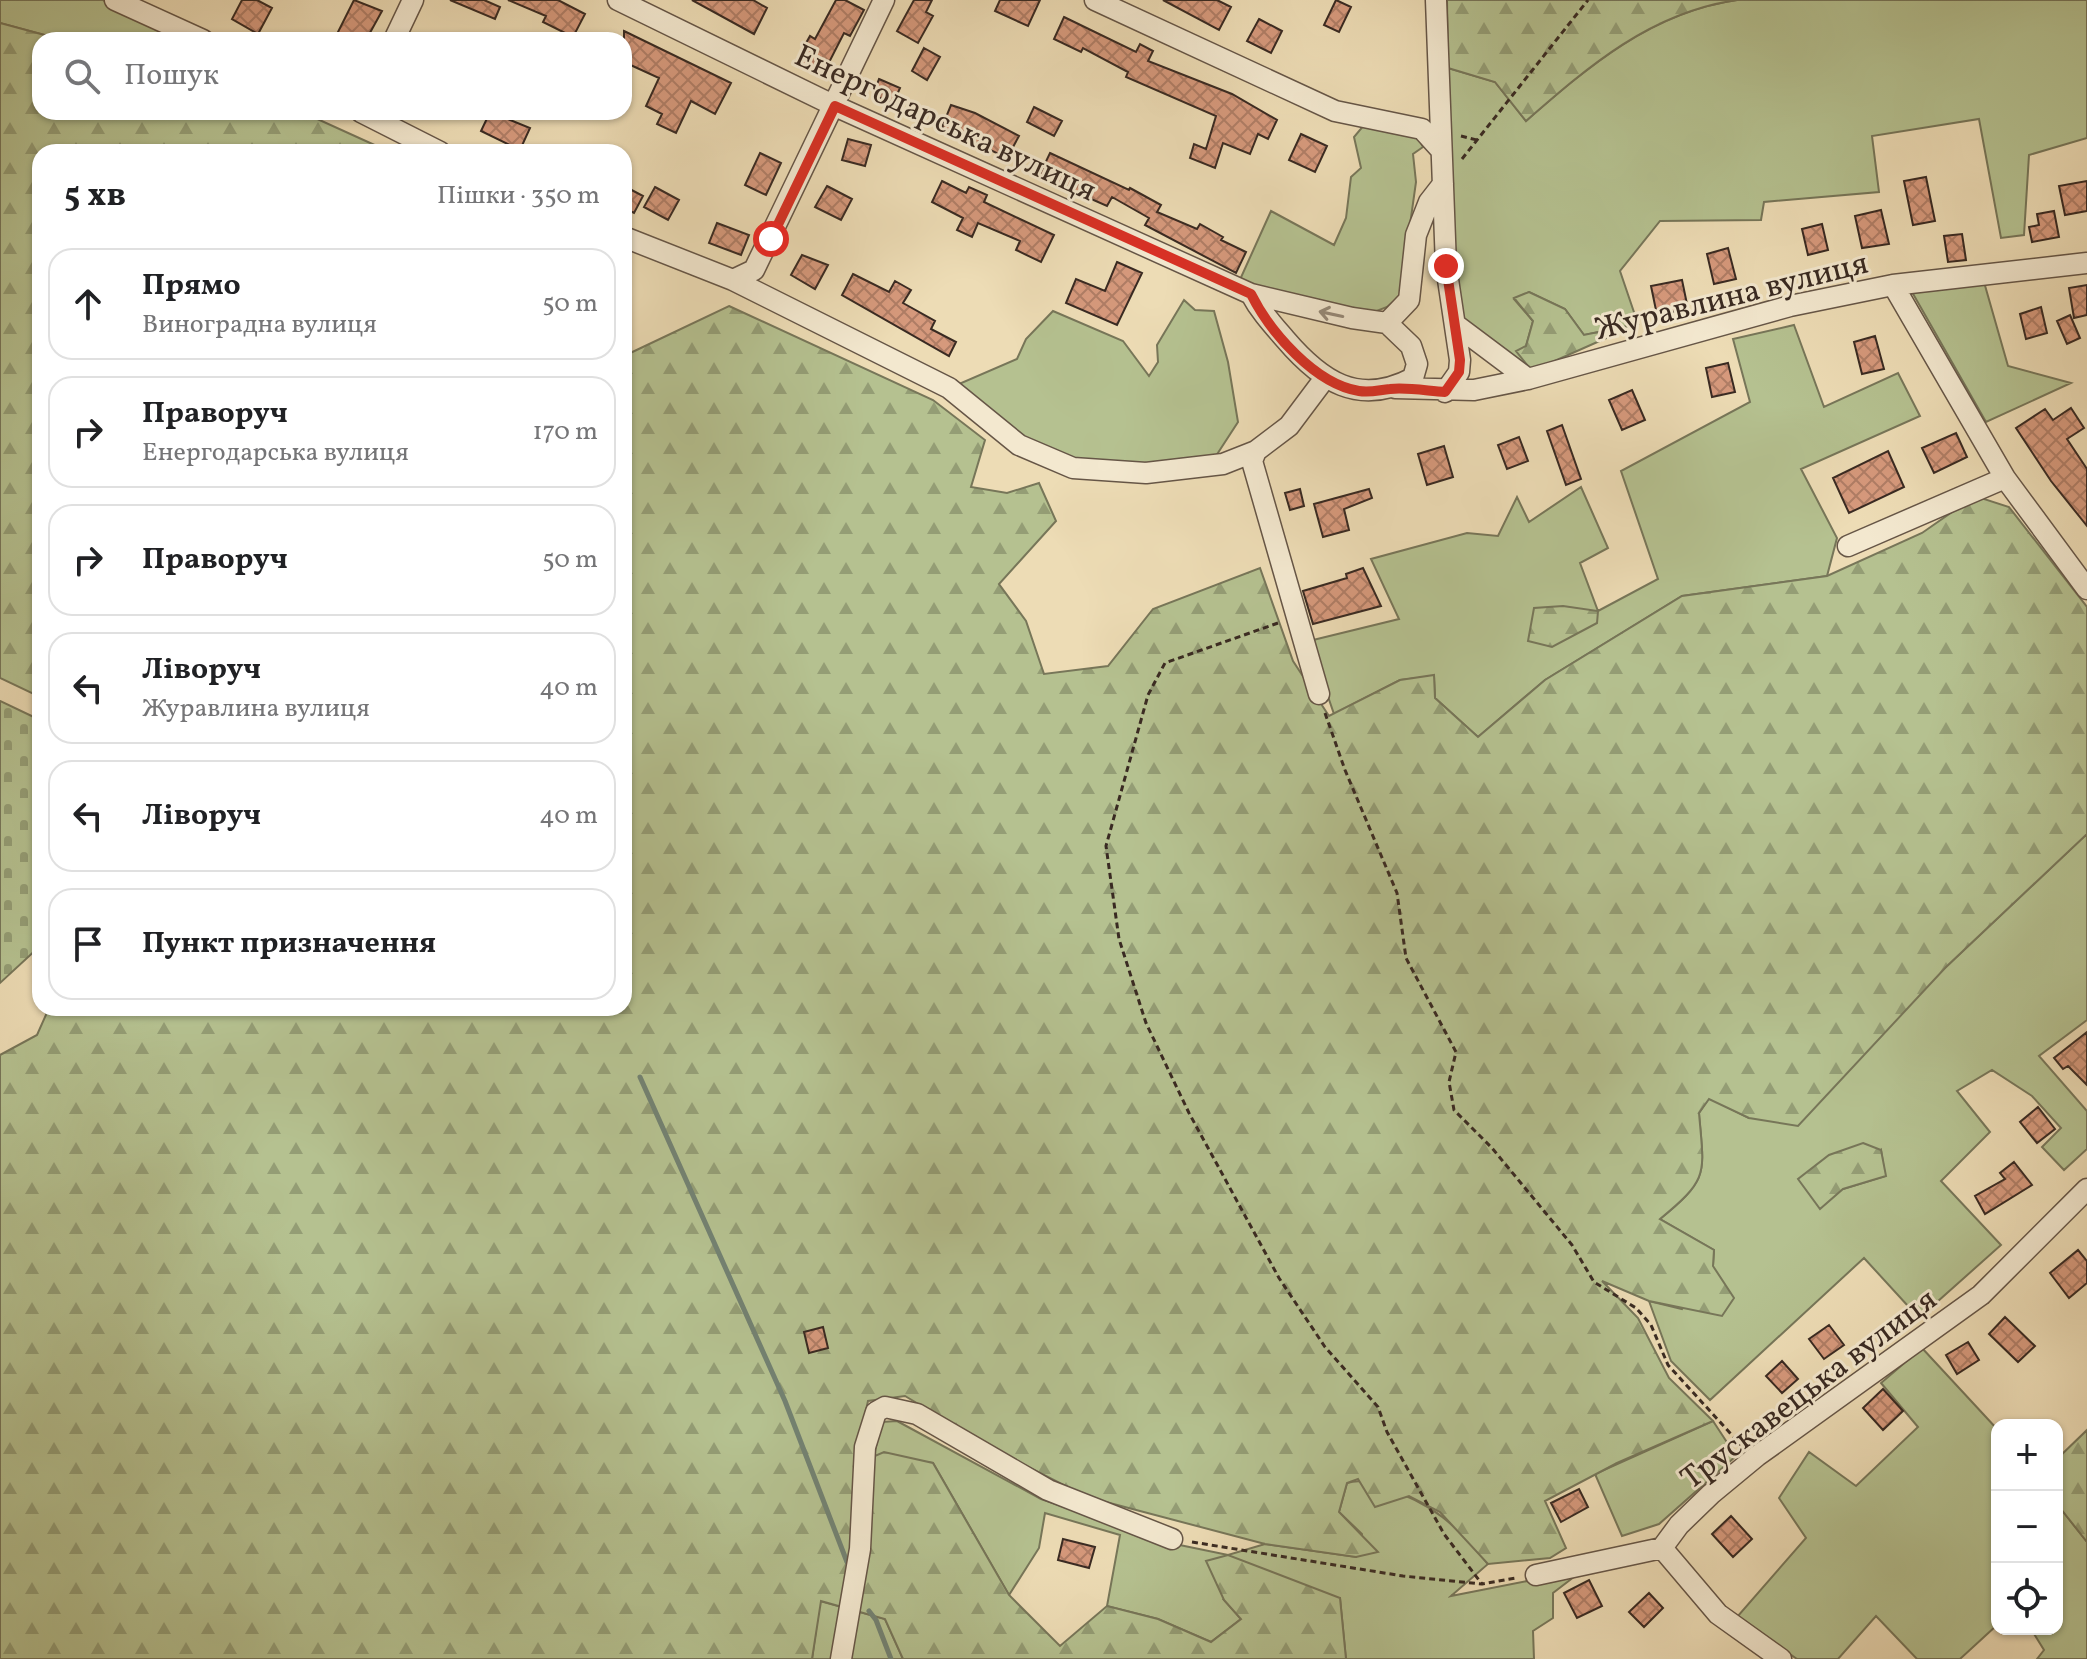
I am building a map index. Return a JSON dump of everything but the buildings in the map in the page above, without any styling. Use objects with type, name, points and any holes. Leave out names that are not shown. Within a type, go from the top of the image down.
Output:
[{"type":"street","points":[[115,0],[185,32]]},
{"type":"street","points":[[398,32],[413,0]]},
{"type":"street","name":"Енергодарська вулиця","points":[[618,0],[835,106],[1251,294],[1352,318],[1387,323]]},
{"type":"street","points":[[733,280],[754,270],[884,0]]},
{"type":"street","points":[[1095,0],[1335,111],[1422,129],[1441,150]]},
{"type":"street","points":[[1436,0],[1446,266],[1456,325],[1459,372],[1445,392]]},
{"type":"street","points":[[377,120],[424,144]]},
{"type":"street","points":[[1391,388],[1413,378],[1417,364],[1411,346],[1387,323],[1409,300],[1416,235],[1429,202],[1443,184]]},
{"type":"street","points":[[632,240],[733,280],[949,388],[1019,445],[1073,468],[1146,473],[1223,464],[1256,451],[1289,426],[1325,378],[1286,341],[1259,309],[1251,294]]},
{"type":"street","name":"Журавлина вулиця","points":[[1325,378],[1357,391],[1391,388],[1445,392],[1528,379],[1737,319],[1893,285],[2087,263]]},
{"type":"street","points":[[1893,285],[2005,478],[2087,589]]},
{"type":"street","points":[[1456,325],[1528,379]]},
{"type":"street","points":[[1256,451],[1252,461],[1255,480],[1319,694]]},
{"type":"street","points":[[1848,546],[2005,478]]},
{"type":"street","name":"Трускавецька вулиця","points":[[1662,1548],[1679,1525],[1752,1460],[1981,1295],[2087,1189]]},
{"type":"street","points":[[841,1659],[860,1549],[865,1447],[876,1412],[885,1407],[917,1414],[1048,1490],[1172,1539]]},
{"type":"street","points":[[1536,1575],[1662,1548],[1718,1614],[1781,1659]]},
{"type":"path","points":[[1443,184],[1588,0]]},
{"type":"path","points":[[1295,617],[1165,663],[1159,673],[1148,695],[1106,846],[1119,939],[1152,1036],[1189,1113],[1279,1278],[1325,1347],[1378,1407],[1387,1432],[1444,1534],[1482,1584]]},
{"type":"path","points":[[1319,694],[1345,770],[1397,893],[1406,958],[1456,1052],[1449,1082],[1454,1110],[1492,1148],[1572,1245],[1594,1282],[1636,1308],[1651,1325],[1668,1365],[1715,1413],[1752,1460]]},
{"type":"path","points":[[1172,1539],[1327,1566],[1482,1584],[1536,1575]]},
{"type":"green space","points":[[0,0],[103,0],[166,32],[33,32],[0,23]]},
{"type":"green space","points":[[1447,0],[1737,0],[1706,6],[1649,29],[1598,62],[1526,121],[1495,82],[1448,68]]},
{"type":"green space","points":[[1737,0],[2087,0],[2087,138],[2029,155],[2024,235],[2001,238],[1979,119],[1872,136],[1879,192],[1764,202],[1761,220],[1660,221],[1620,271],[1638,324],[1584,335],[1565,309],[1529,292],[1514,299],[1533,321],[1526,346],[1532,371],[1462,319],[1447,172],[1448,68],[1495,82],[1526,121],[1598,62],[1649,29],[1706,6]]},
{"type":"green space","points":[[0,23],[33,32],[32,120],[320,120],[372,144],[32,144],[32,693],[0,678]]},
{"type":"green space","points":[[1364,125],[1418,136],[1423,147],[1413,154],[1416,182],[1400,296],[1387,307],[1369,314],[1238,284],[1271,211],[1334,245],[1346,218],[1351,177],[1361,168],[1354,137]]},
{"type":"green space","points":[[1984,282],[2008,366],[2071,383],[1986,422],[1912,292]]},
{"type":"green space","points":[[1529,292],[1565,309],[1584,335],[1638,324],[1532,371],[1516,351],[1526,346],[1533,321],[1514,298]]},
{"type":"green space","points":[[1184,300],[1195,310],[1214,311],[1228,362],[1238,422],[1212,462],[1073,465],[1021,443],[952,387],[1017,359],[1026,339],[1053,311],[1123,341],[1149,376],[1158,362],[1157,345]]},
{"type":"green space","points":[[729,306],[933,400],[985,440],[971,487],[1007,493],[1039,483],[1056,521],[999,584],[1026,621],[1044,674],[1108,666],[1153,609],[1260,568],[1293,661],[1329,716],[1400,680],[1434,675],[1435,698],[1478,737],[1545,680],[1682,596],[1827,576],[1922,533],[1975,496],[2009,507],[2087,607],[2087,834],[1946,967],[1798,1126],[1749,1118],[1709,1099],[1699,1113],[1702,1163],[1696,1184],[1660,1219],[1714,1250],[1713,1266],[1734,1298],[1722,1316],[1649,1301],[1602,1281],[1638,1318],[1669,1378],[1713,1421],[1617,1463],[1545,1501],[1566,1548],[1550,1558],[1488,1564],[1440,1512],[1409,1496],[1375,1507],[1358,1479],[1347,1483],[1339,1512],[1378,1552],[1356,1557],[1265,1544],[1087,1497],[997,1451],[905,1396],[868,1401],[854,1465],[884,1452],[933,1463],[1009,1595],[1060,1646],[1107,1606],[1158,1619],[1211,1642],[1241,1619],[1224,1600],[1206,1561],[1228,1555],[1340,1598],[1346,1659],[903,1659],[885,1619],[821,1601],[812,1659],[0,1659],[0,1055],[37,1035],[45,1016],[632,1016],[632,352]]},
{"type":"green space","points":[[1794,325],[1824,407],[1898,373],[1920,416],[1801,469],[1837,538],[1827,576],[1682,596],[1545,680],[1478,737],[1435,698],[1434,676],[1400,680],[1334,714],[1309,641],[1399,619],[1371,559],[1467,533],[1498,536],[1517,497],[1529,522],[1581,487],[1608,548],[1580,563],[1598,611],[1658,579],[1621,471],[1750,402],[1733,339]]},
{"type":"green space","points":[[1563,606],[1598,611],[1597,623],[1552,647],[1528,641],[1534,608]]},
{"type":"green space","points":[[0,701],[32,716],[32,953],[0,983]]},
{"type":"green space","points":[[2087,834],[2087,1020],[2039,1056],[2087,1111],[2087,1149],[2064,1170],[2042,1147],[2061,1128],[2032,1096],[1992,1070],[1957,1091],[1990,1132],[1941,1181],[2001,1245],[1919,1318],[1864,1258],[1710,1400],[1671,1361],[1649,1301],[1682,1309],[1713,1266],[1714,1250],[1660,1219],[1688,1194],[1700,1174],[1699,1113],[1709,1098],[1749,1118],[1946,967]],"holes":[[[1881,1150],[1885,1176],[1843,1189]]]},
{"type":"green space","points":[[1863,1143],[1881,1150],[1886,1176],[1843,1189],[1820,1209],[1798,1179],[1829,1155]]},
{"type":"green space","points":[[1922,1348],[1991,1423],[1991,1631],[1960,1659],[1917,1659],[1876,1616],[1838,1659],[1797,1659],[1737,1617],[1806,1538],[1779,1498],[1809,1452],[1856,1486],[1918,1427],[1881,1383]]},
{"type":"green space","points":[[897,1421],[1041,1499],[1170,1543],[1228,1555],[1265,1544],[1356,1557],[1362,1534],[1339,1512],[1347,1483],[1361,1481],[1401,1494],[1430,1508],[1465,1537],[1488,1564],[1451,1596],[1583,1570],[1553,1593],[1553,1618],[1533,1631],[1534,1659],[1346,1659],[1340,1598],[1224,1600],[1241,1619],[1211,1642],[1158,1619],[1107,1606],[1120,1535],[1045,1513],[1039,1548],[1009,1595],[933,1463],[874,1456],[881,1422]]},
{"type":"green space","points":[[1713,1421],[1736,1456],[1659,1524],[1622,1536],[1595,1474]]},
{"type":"green space","points":[[2087,1430],[2087,1542],[2063,1512],[2063,1453]]},
{"type":"green space","points":[[2063,1512],[2087,1542],[2087,1659],[2037,1659],[2044,1650],[2035,1635],[2063,1635]]},
{"type":"green space","points":[[820,1601],[885,1619],[903,1659],[812,1659]]},
{"type":"waterway","points":[[640,1077],[785,1401],[847,1562]]},
{"type":"waterway","points":[[869,1611],[876,1620],[891,1659]]},
{"type":"route","points":[[771,239],[835,106],[1251,294],[1259,309],[1325,378],[1357,391],[1391,388],[1445,392],[1455,380],[1460,360],[1446,266]]}]
